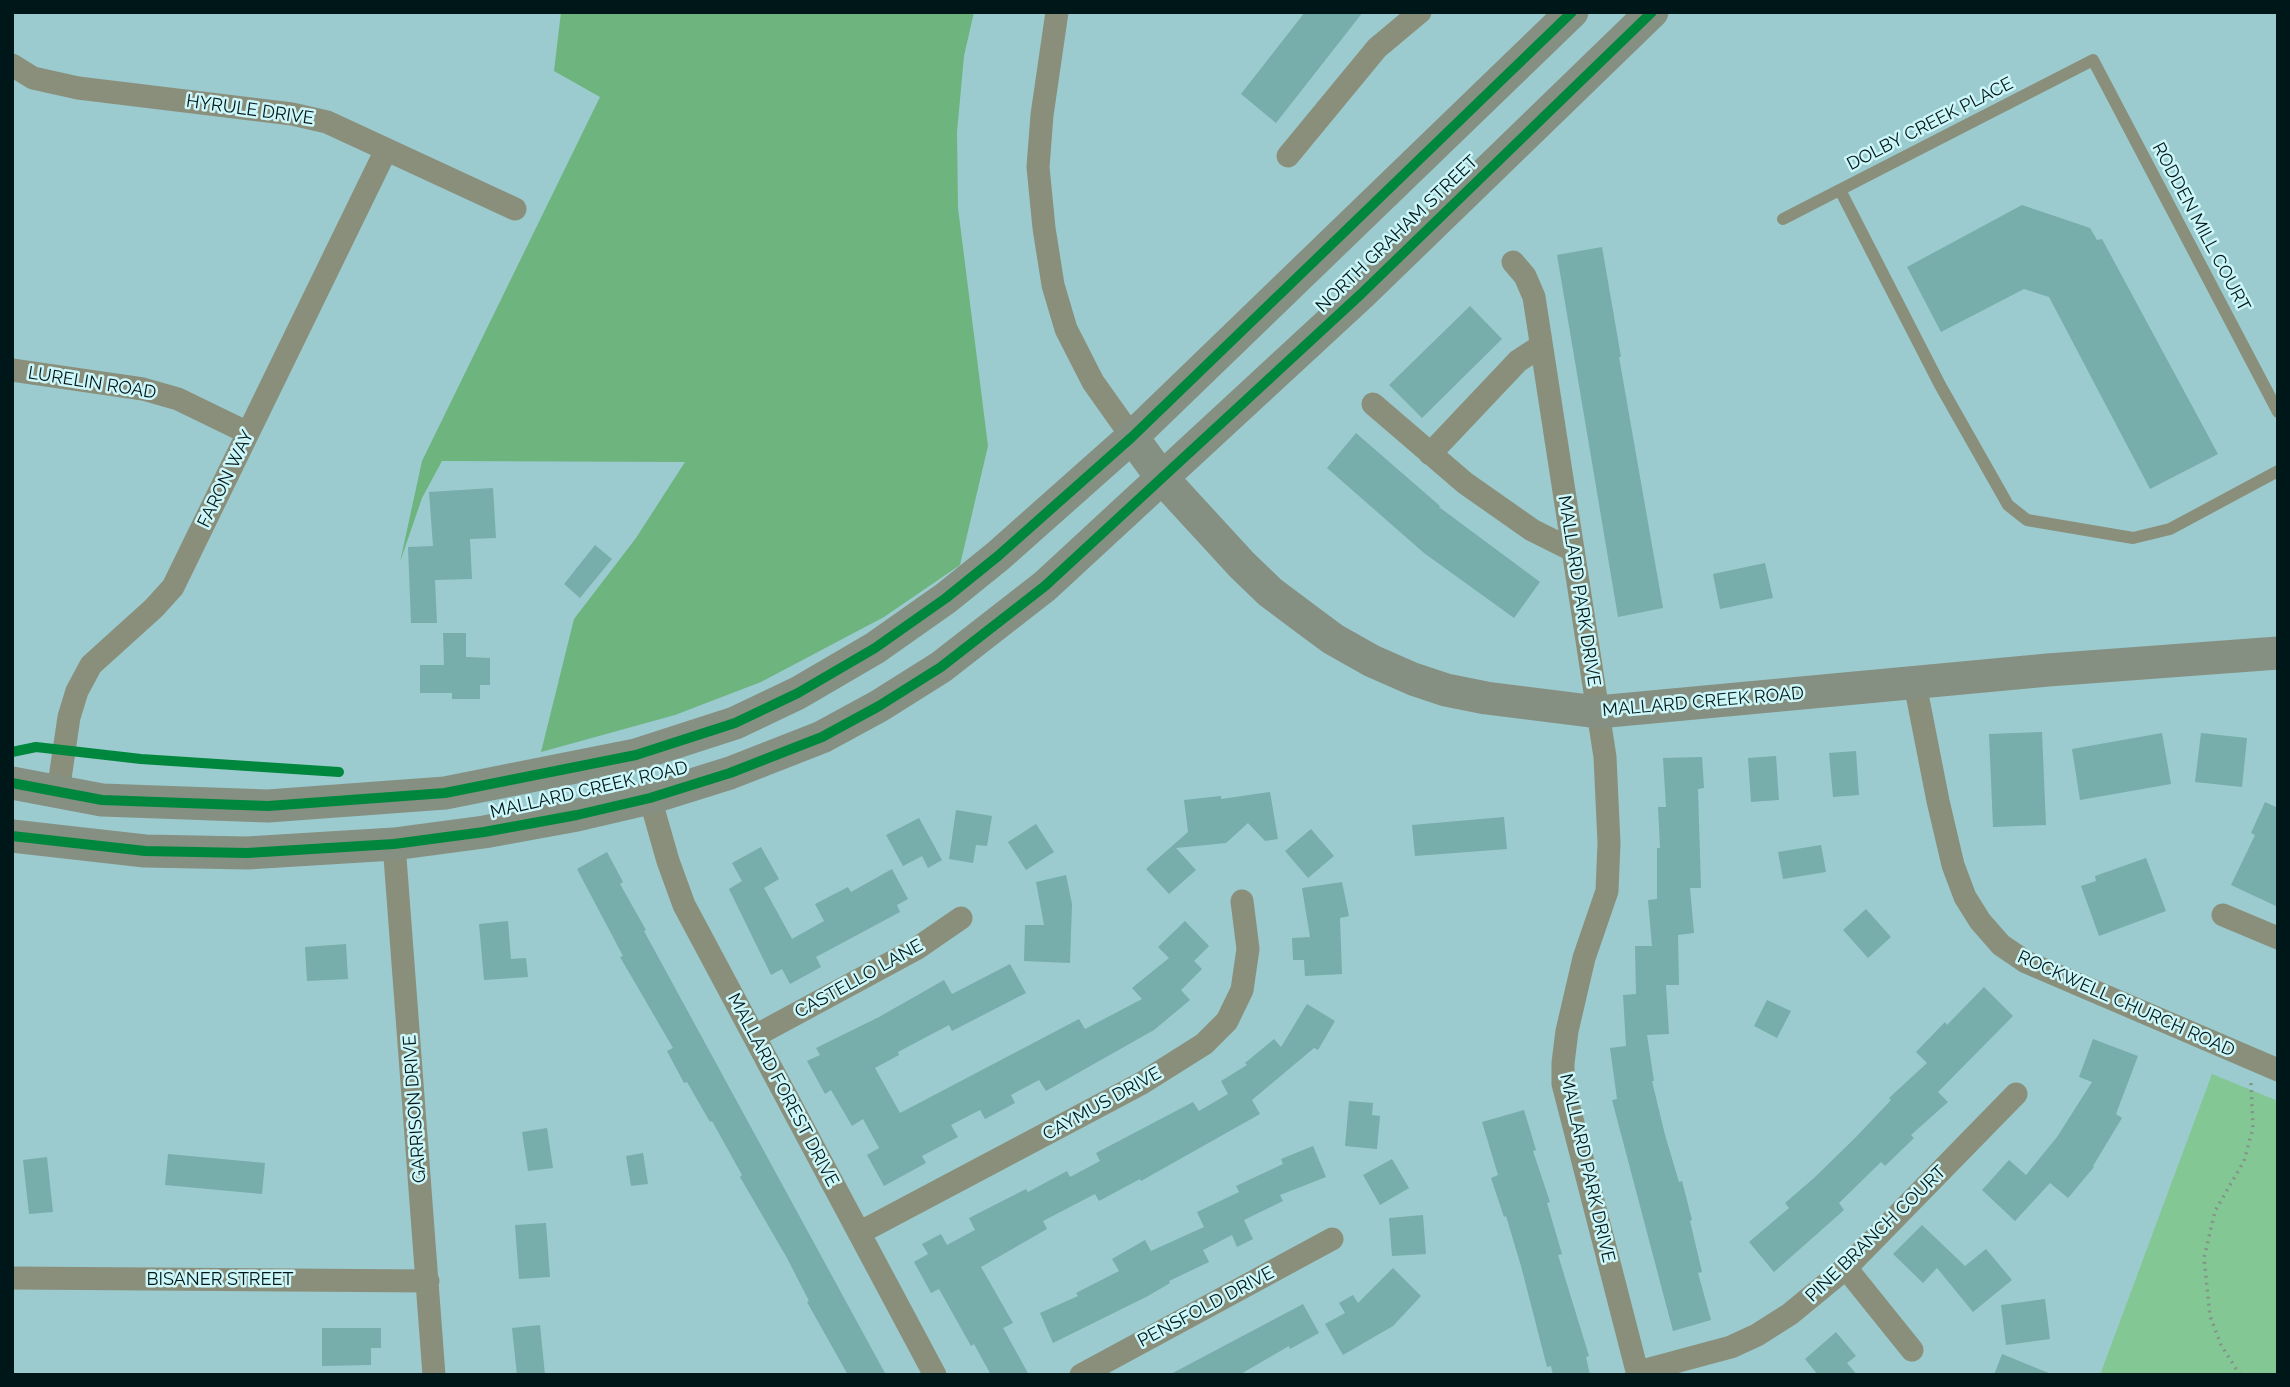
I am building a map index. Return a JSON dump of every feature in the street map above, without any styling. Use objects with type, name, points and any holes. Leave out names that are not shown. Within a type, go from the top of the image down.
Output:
[{"type":"main road","points":[[1132,437],[1572,12]]},
{"type":"main road","name":"NORTH GRAHAM STREET","points":[[1162,478],[1361,295],[1652,12]]},
{"type":"main road","name":"MALLARD CREEK ROAD","points":[[12,783],[102,800],[268,806],[445,793],[636,755],[735,723],[798,692],[875,648],[946,598],[998,556],[1132,437],[1162,478],[1242,565],[1270,592],[1333,639],[1372,661],[1413,679],[1446,690],[1486,698],[1598,712],[2048,670],[2278,653]]},
{"type":"main road","name":"MALLARD CREEK ROAD","points":[[12,836],[145,851],[247,853],[394,844],[484,832],[650,798],[730,774],[822,737],[880,706],[941,667],[1045,586],[1162,478]]},
{"type":"street","points":[[1058,12],[1042,114],[1038,167],[1052,285],[1066,329],[1093,382],[1132,437]]},
{"type":"street","points":[[1288,156],[1377,48],[1420,12]]},
{"type":"street","name":"HYRULE DRIVE","points":[[12,65],[33,78],[78,88],[292,114],[327,122],[515,209]]},
{"type":"street","name":"FARON WAY","points":[[58,792],[69,717],[77,691],[92,665],[173,587],[386,150]]},
{"type":"street","name":"MALLARD PARK DRIVE","points":[[1513,262],[1525,276],[1534,297],[1605,757],[1608,883],[1600,917],[1584,958],[1567,1031],[1563,1084],[1638,1373]]},
{"type":"street","points":[[1430,454],[1518,361],[1541,346]]},
{"type":"street","name":"LURELIN ROAD","points":[[12,370],[143,389],[178,399],[248,433]]},
{"type":"street","points":[[1373,404],[1465,484],[1531,530],[1572,550]]},
{"type":"street","name":"ROCKWELL CHURCH ROAD","points":[[1915,684],[1953,865],[1965,897],[1980,921],[2001,945],[2026,962],[2278,1070]]},
{"type":"street","name":"MALLARD FOREST DRIVE","points":[[650,798],[684,905],[935,1375]]},
{"type":"street","name":"GARRISON DRIVE","points":[[394,844],[434,1375]]},
{"type":"street","name":"CAYMUS DRIVE","points":[[859,1233],[1142,1083],[1204,1044],[1227,1021],[1242,990],[1248,949],[1242,901]]},
{"type":"street","points":[[2224,915],[2278,937]]},
{"type":"street","name":"CASTELLO LANE","points":[[755,1036],[916,949],[961,918]]},
{"type":"street","name":"PINE BRANCH COURT","points":[[1638,1373],[1731,1347],[1757,1335],[1790,1314],[1846,1268],[2016,1094]]},
{"type":"street","name":"PENSFOLD DRIVE","points":[[1081,1375],[1332,1239]]},
{"type":"street","points":[[1846,1268],[1912,1350]]},
{"type":"street","name":"BISANER STREET","points":[[12,1278],[428,1281]]},
{"type":"lane","name":"DOLBY CREEK PLACE","points":[[1783,219],[2093,60]]},
{"type":"lane","name":"RODDEN MILL COURT","points":[[2093,60],[2278,411]]},
{"type":"lane","points":[[1840,190],[1940,385],[2008,505],[2027,520],[2133,538],[2170,529],[2278,471]]},
{"type":"path","points":[[2240,1375],[2221,1345],[2210,1316],[2204,1258],[2215,1211],[2244,1161],[2253,1128],[2252,1060]]},
{"type":"path","points":[[2251,1109],[2269,1123]]},
{"type":"green space","points":[[561,12],[974,12],[964,56],[957,132],[958,208],[988,446],[960,565],[884,617],[761,682],[675,715],[541,752],[574,619],[636,538],[685,462],[442,461],[422,498],[400,562],[422,461],[600,97],[554,71]]},
{"type":"green space","points":[[2212,1074],[2278,1101],[2278,1375],[2100,1375]]},
{"type":"building","points":[[1305,12],[1363,12],[1276,123],[1241,94]]},
{"type":"building","points":[[2022,205],[2090,228],[2097,240],[2102,239],[2218,454],[2150,489],[2049,297],[2024,289],[1941,332],[1907,267]]},
{"type":"building","points":[[1602,247],[1663,608],[1618,617],[1557,255]]},
{"type":"building","points":[[1470,306],[1502,339],[1422,418],[1389,385]]},
{"type":"building","points":[[1356,433],[1439,507],[1540,582],[1514,618],[1424,553],[1327,468]]},
{"type":"building","points":[[493,488],[496,538],[470,539],[472,579],[435,580],[437,623],[411,623],[408,547],[433,546],[429,492]]},
{"type":"building","points":[[595,545],[612,559],[580,598],[564,584]]},
{"type":"building","points":[[1765,563],[1773,598],[1720,609],[1713,574]]},
{"type":"building","points":[[443,633],[466,633],[466,657],[490,658],[490,685],[480,685],[480,699],[452,699],[452,693],[420,693],[420,665],[444,665]]},
{"type":"building","points":[[2042,732],[2046,825],[1993,827],[1989,734]]},
{"type":"building","points":[[2162,733],[2171,784],[2080,800],[2072,749]]},
{"type":"building","points":[[2201,733],[2247,738],[2242,787],[2195,782]]},
{"type":"building","points":[[1856,751],[1859,795],[1833,797],[1829,753]]},
{"type":"building","points":[[1776,756],[1779,800],[1751,802],[1748,758]]},
{"type":"building","points":[[1702,757],[1704,788],[1698,789],[1701,888],[1690,888],[1694,933],[1678,935],[1679,985],[1666,985],[1669,1034],[1647,1035],[1652,1081],[1665,1135],[1679,1182],[1682,1181],[1692,1220],[1690,1221],[1702,1272],[1698,1273],[1711,1320],[1673,1331],[1612,1100],[1617,1099],[1610,1048],[1626,1046],[1623,995],[1636,994],[1635,946],[1652,946],[1648,900],[1657,899],[1657,848],[1660,848],[1658,807],[1666,807],[1663,758]]},
{"type":"building","points":[[1270,792],[1278,839],[1265,841],[1248,823],[1226,843],[1176,848],[1196,870],[1169,894],[1146,869],[1188,832],[1184,800],[1221,796],[1221,799]]},
{"type":"building","points":[[2265,802],[2278,808],[2278,907],[2231,885],[2255,835],[2251,833]]},
{"type":"building","points":[[956,810],[992,816],[987,846],[976,845],[973,863],[949,859]]},
{"type":"building","points":[[1504,817],[1507,849],[1415,856],[1412,825]]},
{"type":"building","points":[[919,818],[942,860],[928,868],[922,856],[903,866],[886,835]]},
{"type":"building","points":[[1036,824],[1054,852],[1026,870],[1008,842]]},
{"type":"building","points":[[1311,829],[1334,856],[1308,878],[1285,851]]},
{"type":"building","points":[[1821,845],[1826,872],[1783,879],[1778,852]]},
{"type":"building","points":[[761,847],[779,879],[764,888],[792,939],[824,921],[815,904],[848,887],[851,892],[892,869],[908,899],[897,905],[900,912],[816,957],[821,967],[790,984],[782,969],[771,975],[729,889],[742,881],[732,863]]},
{"type":"building","points":[[607,852],[623,882],[620,884],[646,930],[644,931],[886,1375],[848,1375],[712,1121],[710,1122],[687,1082],[684,1083],[667,1051],[673,1048],[620,957],[623,956],[577,869]]},
{"type":"building","points":[[2146,858],[2166,911],[2099,936],[2081,886],[2096,881],[2095,876]]},
{"type":"building","points":[[1066,875],[1072,904],[1070,963],[1024,961],[1025,925],[1044,925],[1036,882]]},
{"type":"building","points":[[1342,882],[1349,916],[1340,918],[1342,974],[1305,976],[1304,960],[1293,960],[1292,938],[1310,937],[1302,888]]},
{"type":"building","points":[[1866,909],[1891,937],[1868,958],[1843,930]]},
{"type":"building","points":[[508,921],[511,959],[526,958],[528,977],[484,980],[479,924]]},
{"type":"building","points":[[1185,921],[1209,946],[1194,961],[1202,969],[1181,990],[1190,1000],[1154,1030],[1046,1091],[1039,1080],[1011,1095],[1015,1103],[985,1119],[980,1110],[951,1125],[958,1137],[922,1156],[926,1163],[884,1186],[867,1155],[879,1148],[863,1119],[852,1126],[831,1090],[825,1094],[807,1061],[820,1055],[816,1048],[879,1017],[944,980],[952,994],[1010,964],[1026,993],[952,1031],[949,1025],[898,1052],[899,1055],[875,1068],[900,1113],[1079,1019],[1085,1029],[1142,999],[1132,988],[1169,958],[1158,947]]},
{"type":"building","points":[[346,944],[348,979],[307,981],[305,947]]},
{"type":"building","points":[[1984,987],[2013,1016],[1938,1092],[1948,1102],[1911,1135],[1914,1138],[1885,1166],[1881,1162],[1839,1203],[1844,1210],[1774,1272],[1749,1242],[1789,1208],[1785,1203],[1856,1137],[1891,1100],[1889,1098],[1927,1063],[1916,1052]]},
{"type":"building","points":[[1767,1000],[1791,1011],[1777,1038],[1754,1026]]},
{"type":"building","points":[[1307,1004],[1335,1021],[1318,1050],[1314,1048],[1252,1100],[1260,1114],[1141,1181],[1140,1179],[1099,1201],[1095,1194],[1043,1221],[1047,1229],[981,1267],[1013,1323],[1003,1328],[1029,1375],[991,1375],[974,1344],[971,1346],[939,1289],[931,1293],[914,1262],[928,1254],[922,1244],[941,1234],[947,1245],[975,1230],[969,1218],[1067,1171],[1070,1177],[1100,1161],[1096,1153],[1193,1102],[1199,1111],[1228,1094],[1221,1081],[1247,1065],[1245,1063],[1274,1039],[1281,1047]]},
{"type":"building","points":[[2093,1039],[2138,1056],[2116,1114],[2122,1118],[2094,1167],[2068,1198],[2050,1183],[2015,1221],[1982,1190],[2009,1160],[2026,1175],[2057,1137],[2092,1082],[2079,1077]]},
{"type":"building","points":[[1349,1101],[1373,1103],[1372,1115],[1380,1116],[1377,1149],[1345,1146]]},
{"type":"building","points":[[1524,1110],[1536,1150],[1533,1151],[1550,1202],[1547,1203],[1562,1254],[1558,1255],[1589,1356],[1586,1357],[1590,1375],[1553,1375],[1551,1366],[1547,1367],[1521,1266],[1491,1178],[1498,1175],[1482,1122]]},
{"type":"building","points":[[547,1128],[553,1168],[528,1171],[522,1132]]},
{"type":"building","points":[[1313,1146],[1326,1177],[1280,1195],[1283,1201],[1244,1220],[1253,1239],[1237,1247],[1232,1235],[1203,1250],[1209,1262],[1053,1343],[1040,1313],[1078,1296],[1076,1293],[1119,1271],[1112,1259],[1145,1240],[1151,1251],[1204,1227],[1197,1212],[1239,1192],[1236,1186],[1283,1164],[1281,1159]]},
{"type":"building","points":[[643,1153],[648,1184],[631,1186],[626,1156]]},
{"type":"building","points":[[168,1154],[265,1163],[262,1194],[165,1185]]},
{"type":"building","points":[[47,1157],[53,1212],[29,1214],[23,1160]]},
{"type":"building","points":[[1392,1159],[1409,1188],[1380,1205],[1363,1175]]},
{"type":"building","points":[[1423,1215],[1426,1254],[1392,1256],[1389,1218]]},
{"type":"building","points":[[546,1223],[550,1277],[519,1279],[515,1225]]},
{"type":"building","points":[[1922,1225],[1965,1266],[1986,1249],[2012,1280],[1973,1312],[1937,1268],[1923,1283],[1893,1254]]},
{"type":"building","points":[[1393,1268],[1421,1296],[1393,1326],[1343,1355],[1325,1324],[1345,1313],[1339,1303],[1353,1295],[1358,1303]]},
{"type":"building","points":[[2045,1299],[2050,1339],[2006,1345],[2001,1305]]},
{"type":"building","points":[[1303,1304],[1319,1333],[1290,1349],[1289,1346],[1239,1375],[1169,1375]]},
{"type":"building","points":[[540,1325],[545,1375],[517,1375],[512,1328]]},
{"type":"building","points":[[322,1328],[381,1328],[381,1348],[371,1348],[371,1365],[322,1366]]},
{"type":"building","points":[[1836,1332],[1856,1356],[1847,1363],[1857,1375],[1818,1375],[1805,1359]]},
{"type":"building","points":[[2002,1354],[2051,1374],[2051,1375],[1994,1375]]},
{"type":"cycle path","points":[[12,783],[102,800],[268,806],[445,793],[636,755],[735,723],[798,693],[875,648],[946,598],[998,556],[1132,437],[1572,12]]},
{"type":"cycle path","points":[[12,836],[145,851],[247,853],[394,844],[484,832],[650,798],[730,773],[822,737],[879,706],[941,667],[1045,586],[1361,294],[1652,12]]},
{"type":"cycle path","points":[[12,752],[36,747],[141,759],[339,772]]}]
